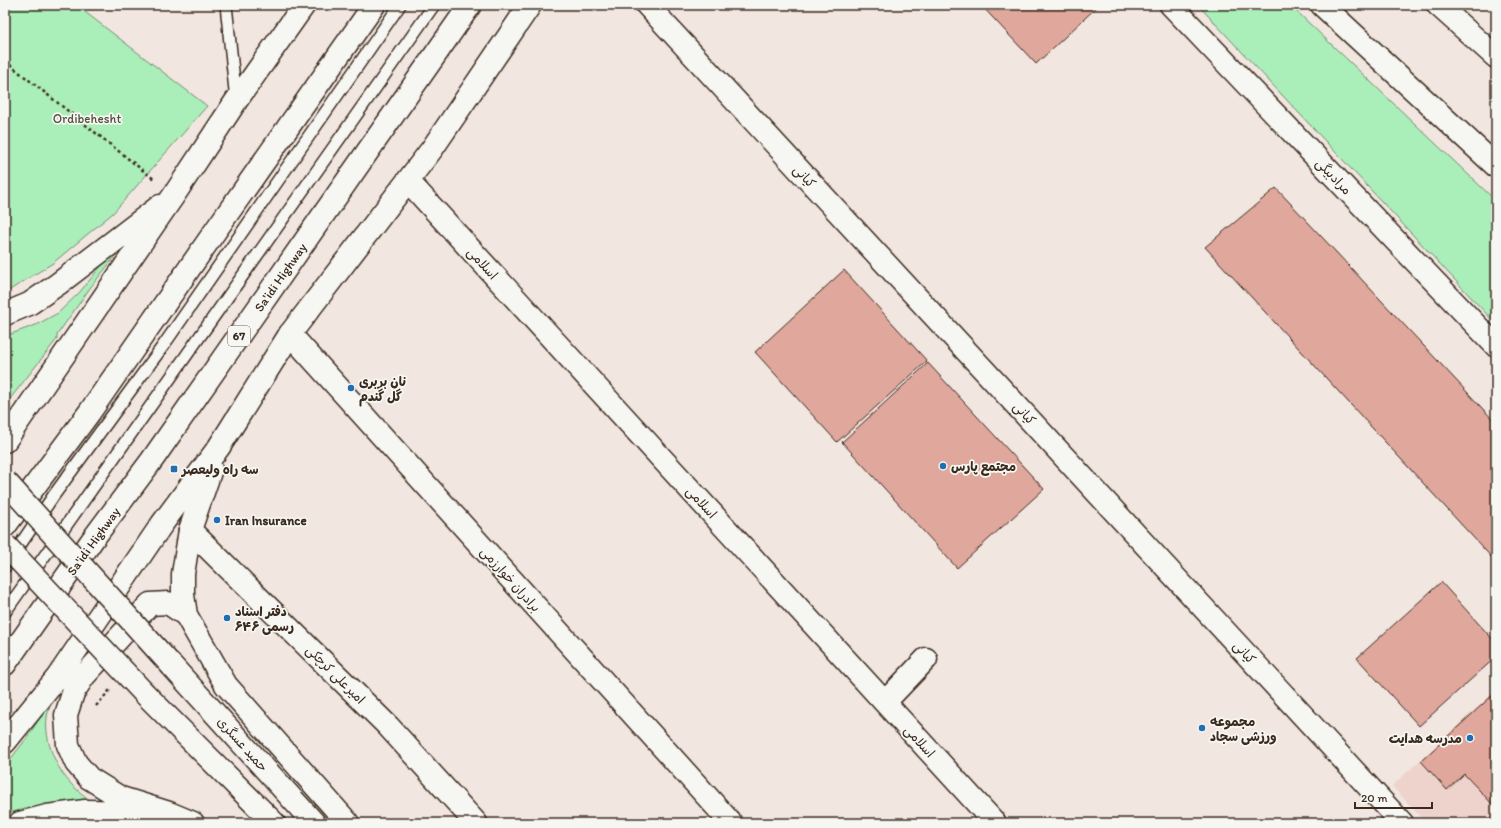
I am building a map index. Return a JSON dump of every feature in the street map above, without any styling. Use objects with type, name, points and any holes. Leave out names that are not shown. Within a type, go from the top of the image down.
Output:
[{"type":"main road","points":[[5,441],[174,195],[236,101],[304,5]]},
{"type":"main road","points":[[5,526],[89,413],[374,5]]},
{"type":"main road","name":"Sa'idi Highway","points":[[5,664],[156,453],[470,5]]},
{"type":"main road","points":[[5,742],[57,678],[162,524],[219,448],[290,334],[432,149],[530,5]]},
{"type":"main road","name":"کیانی","points":[[647,5],[1402,823]]},
{"type":"main road","name":"مرادبیگی","points":[[1171,5],[1496,346]]},
{"type":"main road","points":[[1322,5],[1496,166]]},
{"type":"main road","points":[[1438,5],[1496,57]]},
{"type":"main road","name":"اسلامی","points":[[408,181],[995,823]]},
{"type":"main road","points":[[5,314],[29,304],[47,292],[174,195]]},
{"type":"main road","name":"برادران خوارزمی","points":[[290,334],[731,823]]},
{"type":"main road","points":[[219,448],[190,530],[184,574],[183,595],[186,615],[226,685],[348,823]]},
{"type":"main road","name":"حمید عسگری","points":[[5,481],[314,823]]},
{"type":"main road","name":"امیرعلی کرچکی","points":[[190,530],[388,726],[476,823]]},
{"type":"main road","points":[[5,545],[145,694],[274,823]]},
{"type":"main road","points":[[186,615],[168,603],[150,604],[84,676],[73,693],[66,715],[68,745],[76,763],[89,778],[121,798],[169,813],[193,823]]},
{"type":"main road","points":[[885,702],[926,659]]},
{"type":"main road","points":[[20,823],[47,816],[85,811],[169,813]]},
{"type":"lane","points":[[226,5],[236,101]]},
{"type":"lane","points":[[5,567],[54,495],[163,346],[400,5]]},
{"type":"lane","points":[[5,612],[434,5]]},
{"type":"path","points":[[5,61],[174,195]]},
{"type":"shaded area","name":"مدرسه هدایت","points":[[1496,690],[1496,823],[1426,823],[1392,786]]},
{"type":"green space","name":"Ordibehesht","points":[[5,5],[76,5],[207,106],[113,213],[53,263],[5,293]]},
{"type":"green space","points":[[1198,5],[1290,5],[1496,201],[1496,324]]},
{"type":"green space","points":[[120,250],[90,288],[57,335],[57,339],[6,404],[5,336],[36,325],[58,313],[79,293],[106,260]]},
{"type":"green space","points":[[55,694],[47,717],[47,735],[52,754],[66,778],[74,787],[91,801],[48,805],[5,814],[5,766],[27,738]]},
{"type":"building","points":[[981,5],[1099,5],[1036,64]]},
{"type":"building","points":[[1276,188],[1496,423],[1496,562],[1205,247]]},
{"type":"building","points":[[844,270],[927,361],[837,442],[755,352]]},
{"type":"building","name":"مجتمع پارس","points":[[928,363],[1044,489],[957,568],[842,442]]},
{"type":"building","points":[[1441,582],[1496,643],[1496,657],[1419,726],[1357,658]]},
{"type":"building","points":[[1496,692],[1496,808],[1464,774],[1447,790],[1421,761]]},
{"type":"place","name":"نان بربری گل گندم","points":[[351,388]]},
{"type":"place","name":"مجتمع پارس","points":[[943,466]]},
{"type":"place","name":"سه راه ولیعصر","points":[[174,469]]},
{"type":"place","name":"Iran Insurance","points":[[217,520]]},
{"type":"place","name":"دفتر اسناد رسمی ۶۴۶","points":[[227,618]]},
{"type":"place","name":"مجموعه ورزشی سجاد","points":[[1202,728]]},
{"type":"place","name":"مدرسه هدایت","points":[[1470,738]]}]
